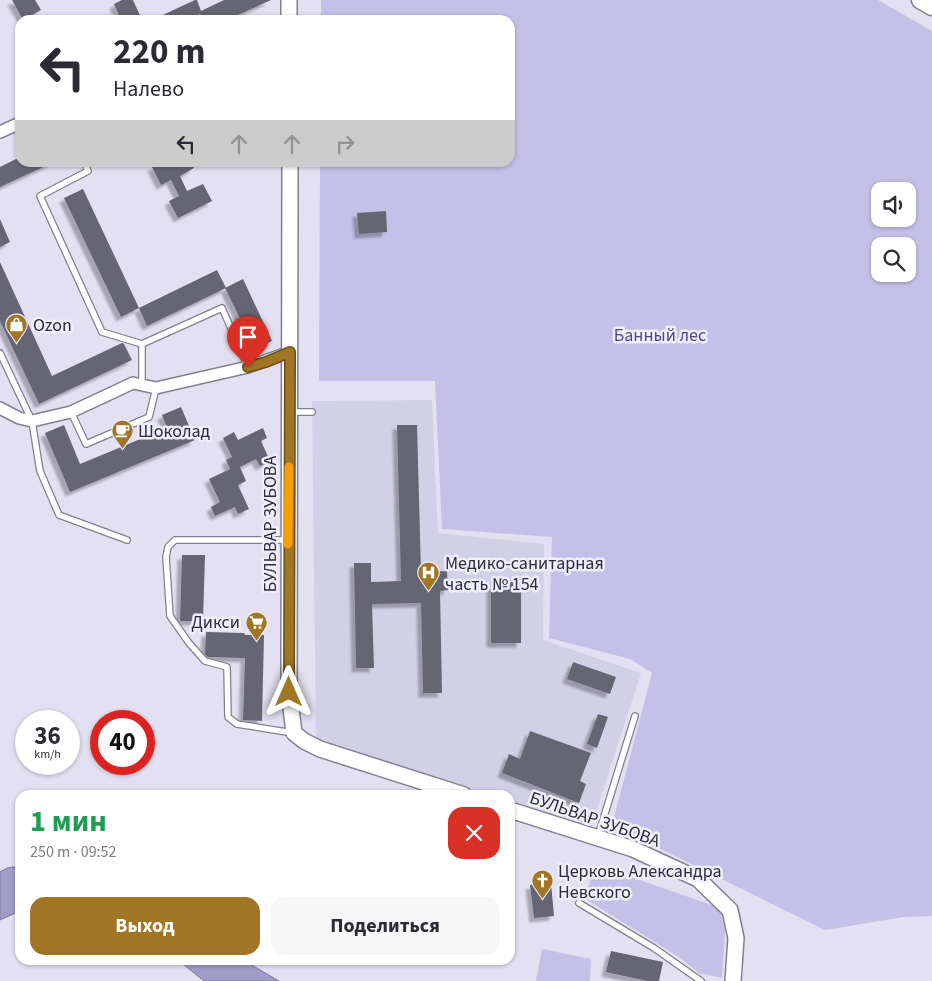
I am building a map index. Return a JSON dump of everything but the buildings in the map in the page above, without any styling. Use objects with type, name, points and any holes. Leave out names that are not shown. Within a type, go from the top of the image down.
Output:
[{"type":"main road","points":[[920,0],[932,7]]},
{"type":"street","points":[[289,0],[289,15]]},
{"type":"street","points":[[0,132],[15,125]]},
{"type":"street","name":"БУЛЬВАР ЗУБОВА","points":[[290,167],[289,692],[294,733]]},
{"type":"street","points":[[0,408],[19,418],[32,421],[71,412],[133,383],[156,388],[248,367],[290,352]]},
{"type":"street","points":[[294,733],[304,741],[320,749],[448,790]]},
{"type":"street","name":"БУЛЬВАР ЗУБОВА","points":[[515,812],[633,849],[698,878],[730,910],[736,938],[732,981]]},
{"type":"lane","points":[[86,167],[88,171],[40,196],[102,332],[142,344],[222,308],[248,367]]},
{"type":"lane","points":[[142,344],[142,386]]},
{"type":"lane","points":[[0,353],[32,421],[40,470],[60,515],[127,540]]},
{"type":"lane","points":[[71,412],[86,444],[149,417],[156,388]]},
{"type":"lane","points":[[290,412],[312,412]]},
{"type":"lane","points":[[288,540],[175,540],[168,547],[166,557],[170,616],[189,643],[205,661],[227,667],[228,717],[237,724],[294,733]]},
{"type":"lane","points":[[597,837],[635,716]]},
{"type":"lane","points":[[579,903],[654,948],[701,981]]},
{"type":"shaded area","name":"Медико-санитарная часть № 154","points":[[432,400],[438,533],[544,544],[543,640],[641,673],[591,828],[515,804],[515,790],[472,790],[316,740],[312,401]]},
{"type":"shaded area","points":[[15,867],[15,913],[0,920],[0,872]]},
{"type":"shaded area","points":[[184,965],[252,965],[279,981],[204,981]]},
{"type":"green space","name":"Банный лес","points":[[321,0],[878,0],[932,31],[932,916],[903,917],[825,930],[612,825],[652,673],[630,659],[549,638],[552,537],[442,529],[435,381],[319,381],[320,167],[515,167],[515,15],[321,15]]},
{"type":"green space","points":[[597,865],[720,908],[725,931],[722,978],[699,973],[679,957],[584,898]]},
{"type":"green space","points":[[542,949],[591,959],[590,981],[536,981]]},
{"type":"slow traffic","points":[[288,544],[289,467]]},
{"type":"place","name":"Ozon","points":[[17,344]]},
{"type":"place","name":"Шоколад","points":[[122,450]]},
{"type":"place","name":"Медико-санитарная часть № 154","points":[[429,592]]},
{"type":"place","name":"Дикси","points":[[256,641]]},
{"type":"place","name":"Церковь Александра Невского","points":[[542,900]]},
{"type":"route","points":[[248,367],[290,352],[289,692]]}]
